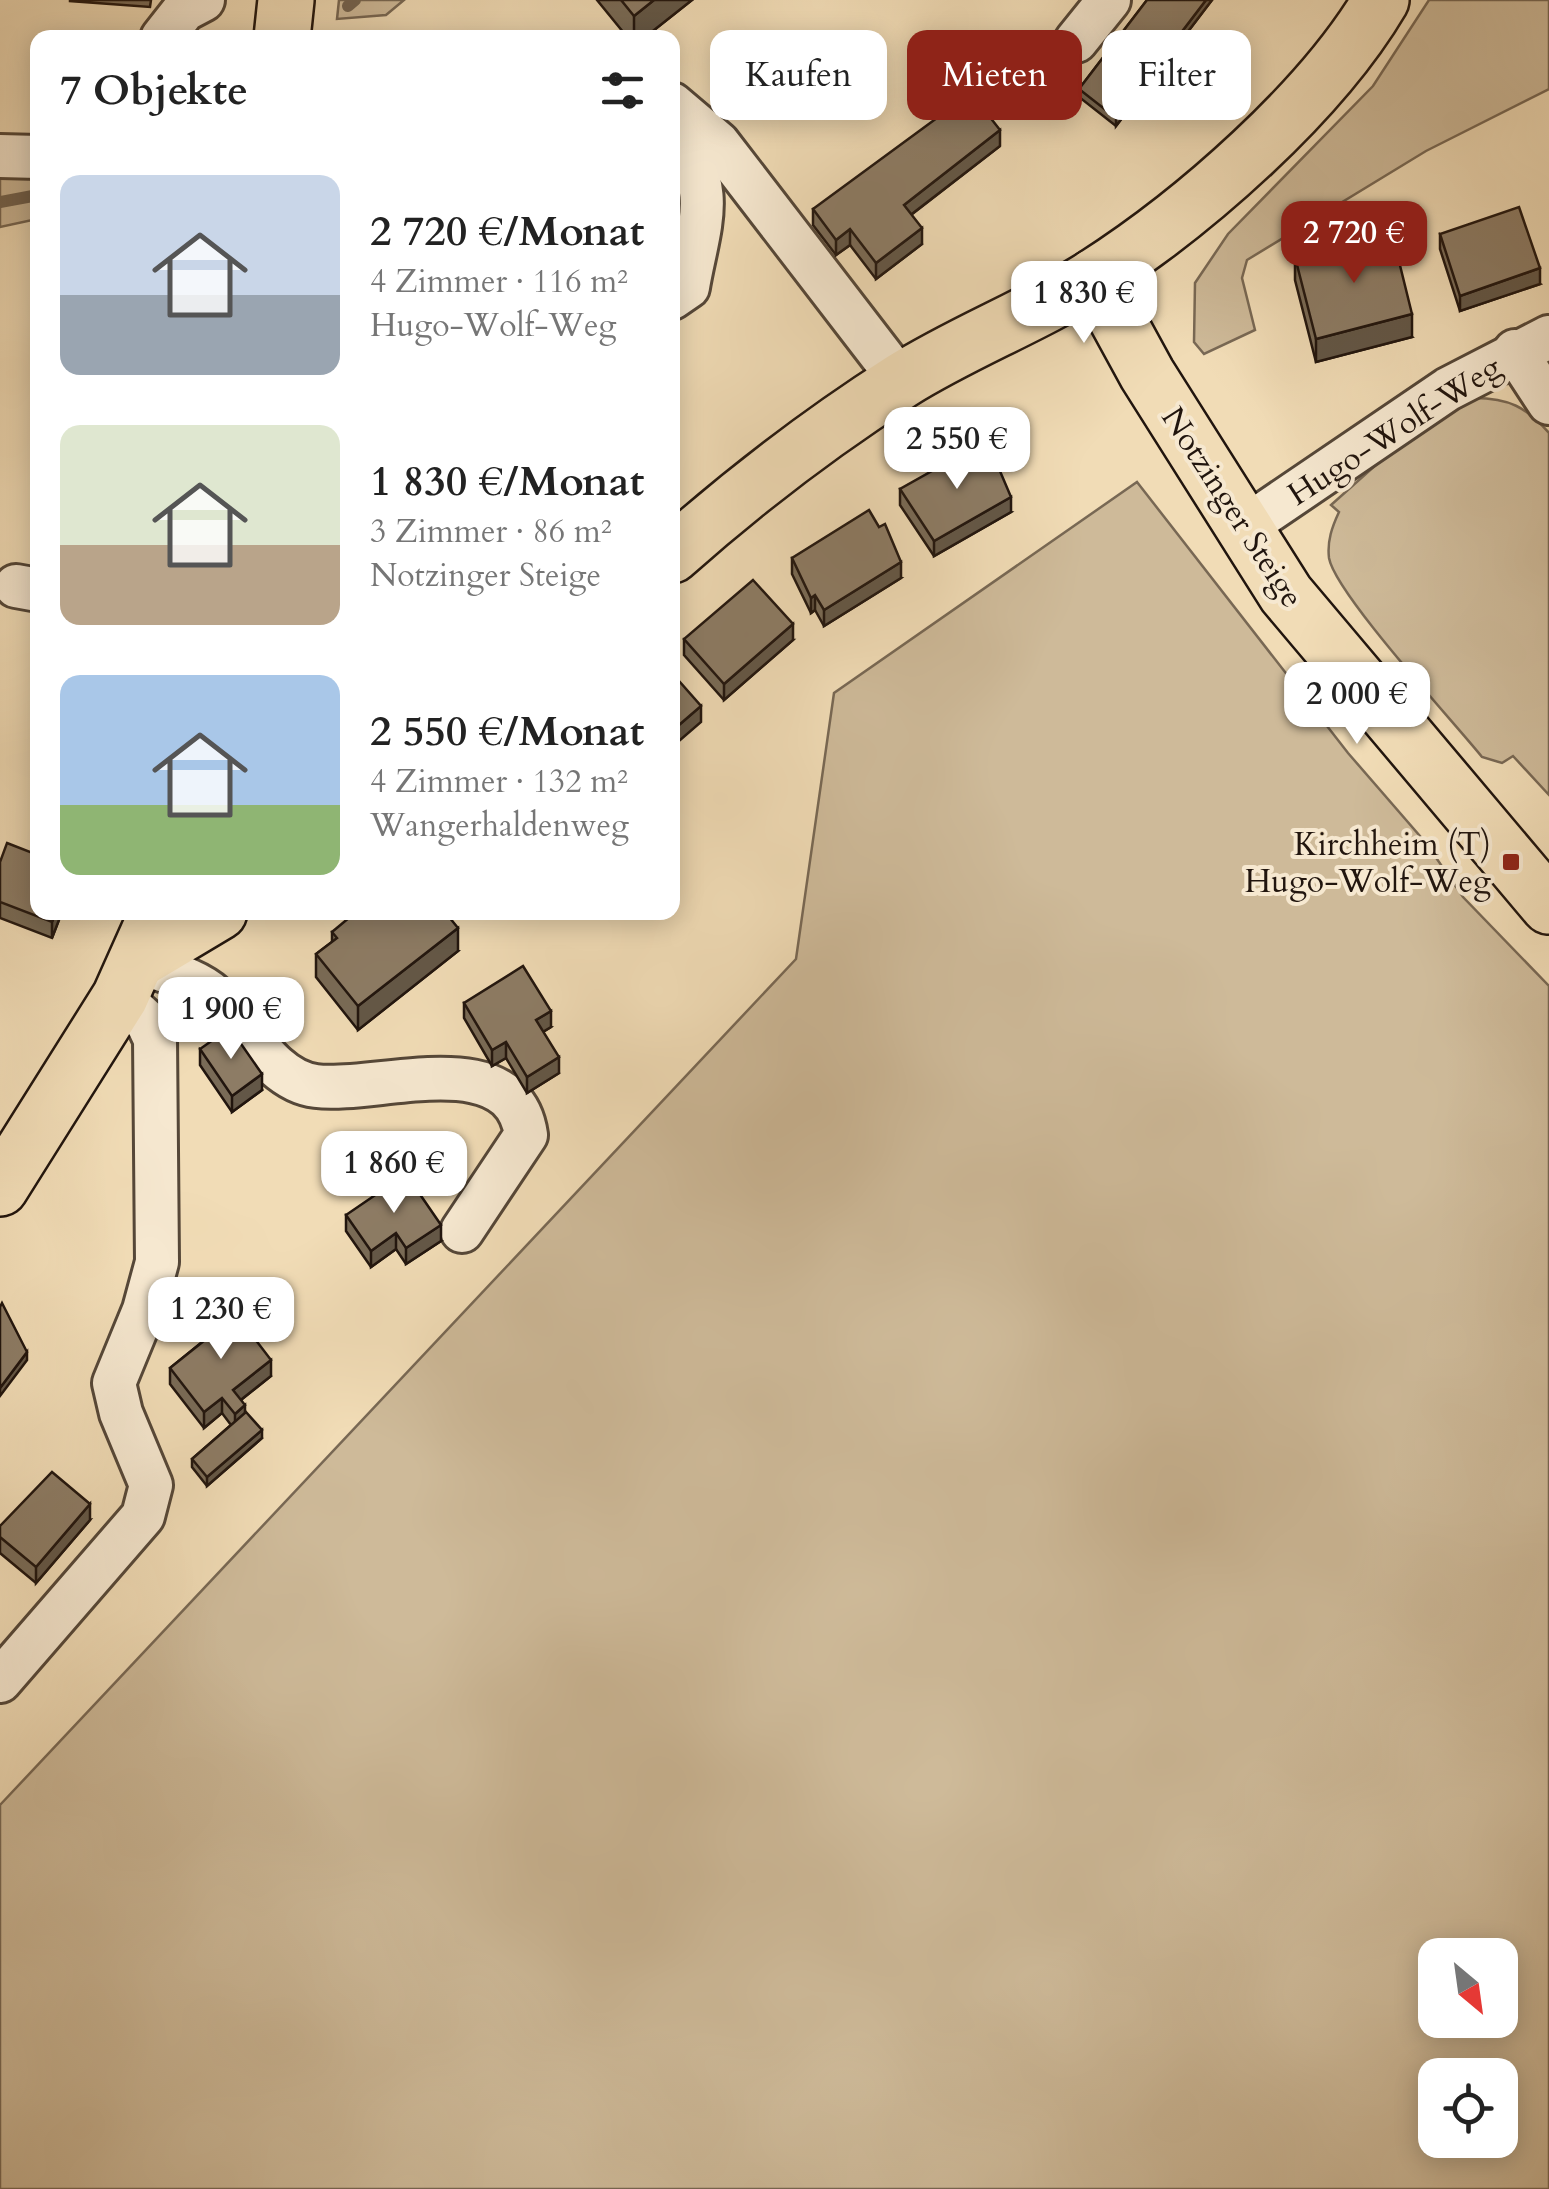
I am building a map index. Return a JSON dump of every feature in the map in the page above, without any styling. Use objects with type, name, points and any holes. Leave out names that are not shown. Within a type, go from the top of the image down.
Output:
[{"type":"main road","points":[[283,30],[286,0]]},
{"type":"main road","points":[[680,548],[726,508],[902,381],[1094,277],[1209,189],[1315,90],[1381,0]]},
{"type":"main road","name":"Notzinger Steige","points":[[1094,277],[1242,530],[1286,594],[1549,906]]},
{"type":"main road","points":[[0,1188],[138,957],[205,920]]},
{"type":"street","points":[[168,30],[184,10],[204,0]]},
{"type":"street","points":[[1082,33],[1109,0]]},
{"type":"street","points":[[680,111],[718,143],[902,381]]},
{"type":"street","points":[[680,149],[694,160],[704,188],[688,287],[680,292]]},
{"type":"street","points":[[0,156],[30,157]]},
{"type":"street","points":[[1532,344],[1549,403]]},
{"type":"street","name":"Hugo-Wolf-Weg","points":[[1242,530],[1448,389],[1532,344]]},
{"type":"street","points":[[138,957],[212,992],[278,1068],[314,1086],[406,1079],[479,1081],[506,1096],[523,1115],[526,1135],[462,1231]]},
{"type":"street","points":[[0,1681],[144,1516],[152,1484],[121,1413],[114,1383],[144,1310],[157,1262],[156,1039],[147,1022],[138,957]]},
{"type":"shaded area","points":[[339,0],[404,0],[386,15],[337,19]]},
{"type":"shaded area","points":[[1429,0],[1549,0],[1549,89],[1426,151],[1247,260],[1242,278],[1255,330],[1204,354],[1194,342],[1195,283],[1228,234],[1373,86]]},
{"type":"shaded area","points":[[30,173],[30,221],[0,227],[0,175]]},
{"type":"shaded area","points":[[1474,398],[1516,406],[1549,433],[1549,795],[1513,756],[1502,763],[1482,757],[1372,627],[1336,575],[1329,558],[1331,534],[1339,512],[1331,505],[1406,438]]},
{"type":"shaded area","points":[[1137,482],[1348,753],[1426,843],[1463,897],[1549,986],[1549,2189],[0,2189],[0,1805],[796,959],[834,693]]},
{"type":"building","points":[[621,0],[654,0],[634,16]]},
{"type":"building","points":[[1147,0],[1206,0],[1183,30],[1124,30]]},
{"type":"building","points":[[1102,59],[1102,107],[1082,91],[1082,85]]},
{"type":"building","points":[[934,120],[992,120],[1000,130],[904,205],[922,228],[876,263],[850,229],[836,240],[813,209]]},
{"type":"building","points":[[1519,207],[1540,268],[1460,296],[1440,234]]},
{"type":"building","points":[[1392,233],[1412,314],[1316,339],[1295,257]]},
{"type":"building","points":[[980,444],[989,460],[994,457],[1011,497],[934,541],[900,489]]},
{"type":"building","points":[[869,510],[879,527],[885,524],[901,562],[824,610],[815,595],[811,598],[792,558]]},
{"type":"building","points":[[753,580],[793,624],[724,684],[684,639]]},
{"type":"building","points":[[680,682],[701,706],[680,724]]},
{"type":"building","points":[[7,843],[30,852],[30,914],[0,902],[0,862]]},
{"type":"building","points":[[346,920],[452,920],[458,928],[358,1006],[316,954],[337,938],[332,932]]},
{"type":"building","points":[[523,966],[551,1011],[536,1020],[559,1057],[527,1077],[506,1042],[492,1050],[464,1003]]},
{"type":"building","points":[[230,1028],[262,1074],[232,1096],[200,1049]]},
{"type":"building","points":[[406,1174],[441,1225],[406,1248],[396,1233],[371,1251],[346,1215]]},
{"type":"building","points":[[2,1303],[27,1352],[0,1388],[0,1307]]},
{"type":"building","points":[[218,1303],[229,1317],[235,1313],[271,1360],[233,1390],[245,1405],[235,1414],[222,1398],[204,1412],[170,1368],[215,1332],[202,1315]]},
{"type":"building","points":[[246,1412],[262,1430],[207,1477],[192,1459]]},
{"type":"building","points":[[52,1472],[90,1504],[36,1567],[0,1537],[0,1526]]},
{"type":"waterway","points":[[348,6],[355,0]]},
{"type":"waterway","points":[[0,202],[30,196]]},
{"type":"place","name":"Kirchheim (T) Hugo-Wolf-Weg","points":[[1511,862]]}]
